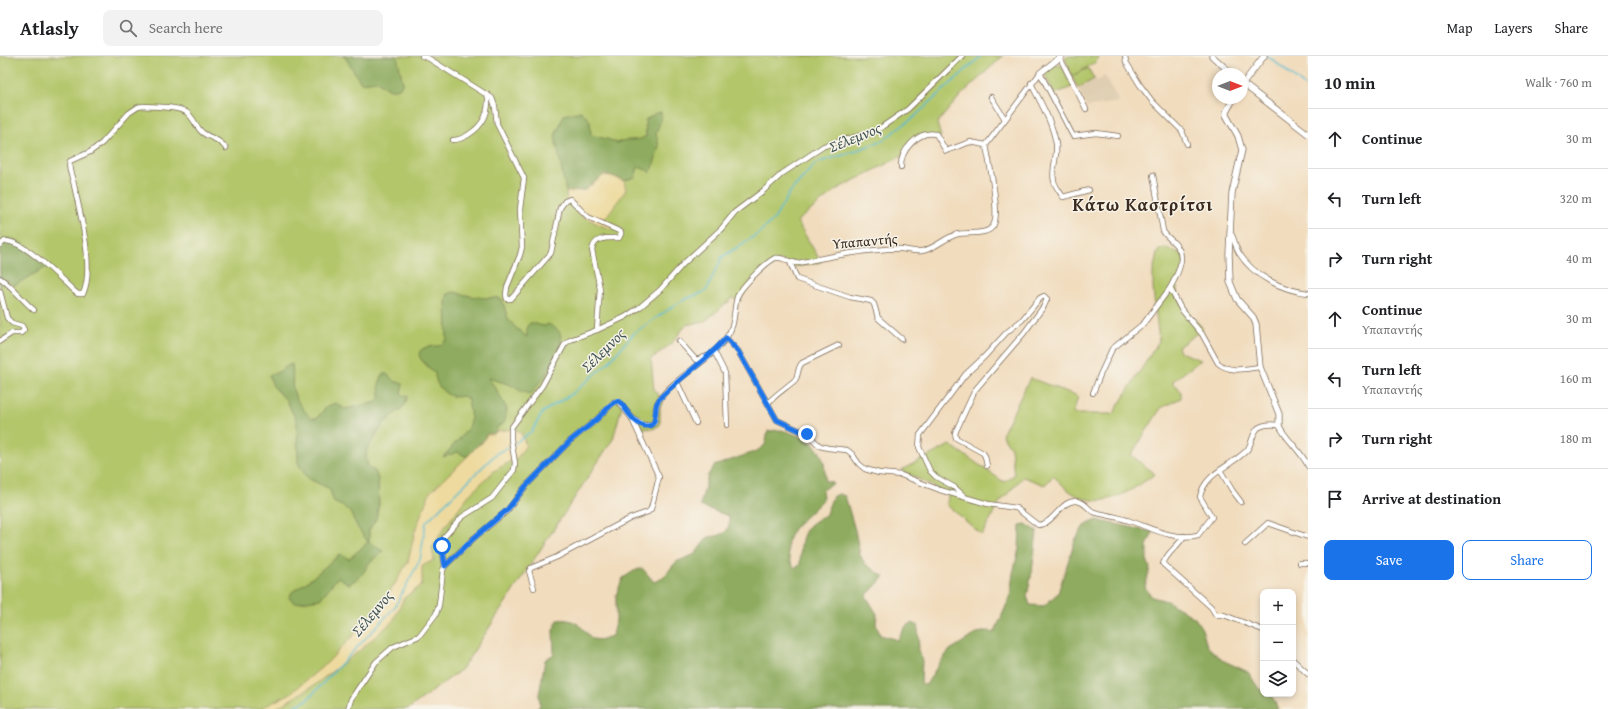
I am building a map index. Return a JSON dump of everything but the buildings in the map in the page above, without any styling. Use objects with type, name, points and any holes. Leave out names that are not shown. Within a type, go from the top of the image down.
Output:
[{"type":"street","points":[[422,56],[428,58],[488,95],[494,102],[497,124],[524,178],[520,209],[522,251],[508,281],[506,298],[511,299],[550,253],[562,203],[565,201],[570,199],[588,217],[618,230],[621,234],[619,238],[605,238],[599,240],[593,246],[592,250],[600,289],[598,330]]},
{"type":"street","points":[[445,566],[442,546],[444,537],[462,517],[492,498],[514,470],[515,463],[511,439],[512,428],[542,386],[565,344],[570,340],[598,330],[625,317],[650,299],[684,262],[721,229],[734,212],[763,191],[783,173],[824,146],[876,131],[908,108],[962,56]]},
{"type":"street","points":[[1125,56],[1126,62],[1140,85],[1152,101],[1182,130],[1187,144]]},
{"type":"street","points":[[1212,56],[1225,68]]},
{"type":"street","points":[[1248,77],[1264,56]]},
{"type":"street","points":[[901,167],[901,159],[910,144],[929,134],[936,134],[946,151],[970,142],[986,145],[1040,73],[1061,57],[1086,109]]},
{"type":"street","points":[[1040,73],[1073,136],[1096,133],[1118,136]]},
{"type":"street","points":[[1031,84],[1047,118],[1056,142],[1057,154],[1053,174],[1054,181],[1063,197],[1089,190]]},
{"type":"street","points":[[1248,89],[1308,134]]},
{"type":"street","points":[[453,140],[466,136],[482,124],[488,108],[488,95]]},
{"type":"street","points":[[991,97],[1005,119]]},
{"type":"street","points":[[1231,104],[1226,115],[1238,136],[1242,150],[1234,178],[1232,193],[1228,271],[1230,282],[1237,299],[1253,317],[1256,324],[1260,367],[1280,414],[1279,425],[1282,432],[1301,453],[1308,466]]},
{"type":"street","points":[[0,245],[5,241],[13,243],[43,261],[74,292],[83,294],[88,263],[83,227],[74,182],[69,168],[70,162],[96,147],[129,113],[138,107],[143,106],[186,111],[200,130],[217,139],[226,148]]},
{"type":"street","name":"Υπαπαντής","points":[[631,417],[642,425],[652,425],[655,420],[658,401],[677,382],[710,355],[726,338],[733,327],[737,298],[742,289],[775,258],[798,263],[840,254],[876,250],[896,249],[924,251],[954,235],[989,230],[995,222],[994,193],[986,145]]},
{"type":"street","points":[[1093,393],[1112,349],[1144,323],[1170,288],[1179,268],[1181,258],[1180,251],[1178,246],[1167,238],[1163,231],[1153,175]]},
{"type":"street","points":[[1230,235],[1232,235],[1234,244],[1239,254],[1265,278],[1294,290],[1308,293]]},
{"type":"street","points":[[790,262],[797,279],[850,297],[871,301],[874,304],[878,318],[902,339]]},
{"type":"street","points":[[0,278],[10,285],[27,305],[34,310]]},
{"type":"street","points":[[1170,288],[1181,309],[1202,334],[1218,363],[1229,369],[1260,367]]},
{"type":"street","points":[[0,291],[6,318],[12,323],[22,326],[24,330],[21,332],[12,333],[0,341]]},
{"type":"street","points":[[964,496],[954,487],[936,477],[930,471],[919,447],[920,435],[965,374],[985,356],[1007,332],[1022,320],[1040,298],[1044,296],[1046,297],[1047,301],[1044,306],[1024,333],[973,394],[955,433],[956,438],[983,453],[987,466]]},
{"type":"street","points":[[726,338],[738,351],[774,416],[780,422],[807,434],[820,446],[847,450],[859,464],[879,473],[901,475],[940,490],[994,505],[1016,508],[1040,525],[1071,501],[1076,501],[1084,503],[1093,512],[1130,521],[1167,534],[1184,536],[1198,535],[1211,520],[1211,514],[1202,502],[1200,495],[1208,481],[1246,450],[1258,429],[1266,425],[1279,425]]},
{"type":"street","points":[[679,341],[696,360],[710,355]]},
{"type":"street","points":[[768,403],[795,379],[798,367],[802,363],[839,345]]},
{"type":"street","points":[[714,351],[725,373],[727,425]]},
{"type":"street","points":[[677,382],[696,422]]},
{"type":"street","points":[[348,709],[352,699],[376,662],[393,647],[419,636],[436,614],[439,605],[442,570],[445,566],[474,538],[507,510],[525,487],[570,441],[596,420],[614,402],[618,401],[631,417],[646,446],[659,477],[650,510],[631,518],[557,557],[531,568],[529,575],[534,588]]},
{"type":"street","points":[[1220,470],[1241,502]]},
{"type":"street","points":[[1245,544],[1268,523],[1308,537]]},
{"type":"street","points":[[1184,536],[1166,557],[1163,564],[1211,607],[1216,615],[1224,615],[1260,629]]},
{"type":"street","points":[[1300,563],[1308,563]]},
{"type":"street","points":[[1294,661],[1308,674]]},
{"type":"shaded area","points":[[1088,67],[1097,81],[1105,76],[1119,102],[1091,106],[1087,108],[1072,76]]},
{"type":"green space","points":[[0,56],[1003,56],[961,95],[937,123],[941,137],[925,137],[917,142],[906,154],[839,188],[797,221],[821,262],[795,267],[781,260],[763,272],[751,284],[742,296],[740,302],[733,298],[705,321],[686,325],[671,344],[651,359],[654,390],[664,401],[660,407],[660,425],[653,429],[642,428],[629,407],[623,402],[613,439],[462,669],[408,709],[0,709]]},
{"type":"green space","points":[[343,56],[397,56],[403,83],[399,88],[390,90],[377,81],[361,83]]},
{"type":"green space","points":[[1069,56],[1099,56],[1095,63],[1072,76],[1065,58]]},
{"type":"green space","points":[[1055,65],[1062,66],[1072,87],[1054,94],[1044,72]]},
{"type":"green space","points":[[1088,68],[1094,79],[1078,88],[1072,77]]},
{"type":"green space","points":[[581,111],[590,121],[591,135],[617,143],[624,140],[639,139],[646,136],[645,120],[656,113],[661,112],[661,120],[656,133],[659,146],[653,168],[650,173],[647,170],[638,167],[635,177],[624,181],[612,176],[593,183],[585,190],[566,192],[555,136],[564,115]]},
{"type":"green space","points":[[8,238],[18,241],[50,265],[13,286],[8,280],[0,285],[0,242]]},
{"type":"green space","points":[[1165,248],[1185,254],[1181,276],[1177,286],[1177,293],[1179,299],[1203,329],[1178,347],[1180,352],[1201,360],[1173,381],[1173,384],[1177,386],[1181,392],[1181,398],[1161,408],[1131,455],[1155,474],[1127,492],[1106,500],[1085,499],[1074,494],[1053,476],[1045,485],[1023,477],[999,503],[982,535],[947,505],[948,494],[901,470],[950,445],[1004,482],[1014,475],[1011,448],[1002,435],[1030,378],[1078,396],[1073,414],[1113,414],[1159,341],[1153,289],[1153,272],[1157,253],[1160,249]]},
{"type":"green space","points":[[454,292],[476,297],[502,299],[508,319],[527,337],[527,326],[530,323],[541,326],[548,324],[560,333],[561,340],[556,357],[546,375],[530,394],[522,392],[511,385],[488,378],[495,387],[507,409],[505,421],[502,425],[498,426],[494,434],[487,434],[481,443],[468,456],[458,452],[443,457],[467,430],[471,418],[468,399],[463,396],[453,396],[444,392],[437,383],[435,373],[425,364],[419,353],[427,347],[443,344],[447,339],[446,299],[448,294]]},
{"type":"green space","points":[[292,364],[292,386],[294,393],[300,405],[311,418],[317,418],[326,407],[335,403],[345,409],[377,402],[380,397],[379,384],[383,374],[387,374],[394,381],[403,384],[401,393],[404,396],[408,396],[404,406],[385,422],[367,449],[366,459],[369,468],[375,471],[378,479],[379,504],[376,519],[369,530],[369,542],[383,551],[370,562],[361,576],[349,584],[338,577],[320,599],[295,603],[289,598],[292,592],[311,579],[340,554],[349,559],[368,542],[358,528],[350,512],[344,507],[333,502],[330,489],[307,478],[298,463],[297,422],[287,401],[273,386],[269,375],[276,373]]},
{"type":"green space","points":[[781,430],[791,433],[815,446],[820,452],[823,460],[825,481],[832,482],[833,484],[829,485],[822,491],[823,498],[794,528],[790,535],[788,551],[791,562],[795,568],[800,565],[802,541],[806,530],[817,520],[825,516],[833,496],[839,494],[845,496],[855,530],[860,555],[865,564],[884,577],[866,596],[877,614],[876,624],[880,635],[898,640],[905,627],[912,623],[917,625],[919,650],[922,661],[921,684],[926,685],[940,662],[950,650],[977,633],[989,631],[993,633],[996,629],[1010,597],[1013,573],[1019,549],[1020,525],[1026,524],[1037,531],[1032,572],[1027,596],[1030,605],[1044,606],[1058,593],[1075,540],[1084,526],[1096,520],[1153,532],[1147,546],[1147,560],[1150,568],[1145,587],[1152,597],[1167,601],[1195,618],[1202,629],[1207,646],[1222,660],[1248,672],[1260,689],[1260,697],[1272,697],[1278,709],[536,709],[540,706],[539,695],[545,660],[554,654],[553,630],[558,620],[569,620],[577,624],[592,639],[603,640],[613,635],[616,620],[616,595],[623,578],[642,568],[654,582],[663,578],[676,562],[695,554],[708,537],[717,536],[727,530],[729,526],[729,516],[700,506],[708,475],[714,466],[757,451],[765,445],[768,431]]},
{"type":"sand","points":[[604,175],[612,176],[624,181],[626,190],[603,221],[614,226],[611,229],[578,214],[571,203],[567,202],[566,192],[585,190]]},
{"type":"sand","points":[[515,429],[521,433],[526,445],[518,457],[494,471],[468,496],[444,528],[432,548],[434,560],[422,566],[422,585],[404,598],[393,621],[359,651],[313,686],[275,709],[260,709],[291,693],[327,663],[382,605],[408,562],[415,531],[430,492],[477,446],[482,443],[487,434],[494,434],[497,431]]},
{"type":"waterway","name":"Σέλεμνος","points":[[514,444],[532,431],[543,412],[573,393],[608,363],[634,333],[681,301],[706,291],[722,257],[758,234],[775,218],[790,192],[816,163],[853,152],[883,140],[913,118],[981,56]]},
{"type":"waterway","name":"Σέλεμνος","points":[[1268,56],[1308,89]]},
{"type":"waterway","name":"Σέλεμνος","points":[[289,709],[307,700],[394,608],[420,560],[426,522],[497,453],[511,446]]},
{"type":"district","name":"Κάτω Καστρίτσι","points":[[1143,204]]},
{"type":"route","points":[[442,546],[445,566],[474,538],[507,510],[525,487],[570,441],[590,426],[614,402],[620,402],[631,417],[642,425],[652,425],[659,399],[674,384],[702,363],[726,338],[738,351],[764,395],[771,412],[777,420],[807,434]]}]
